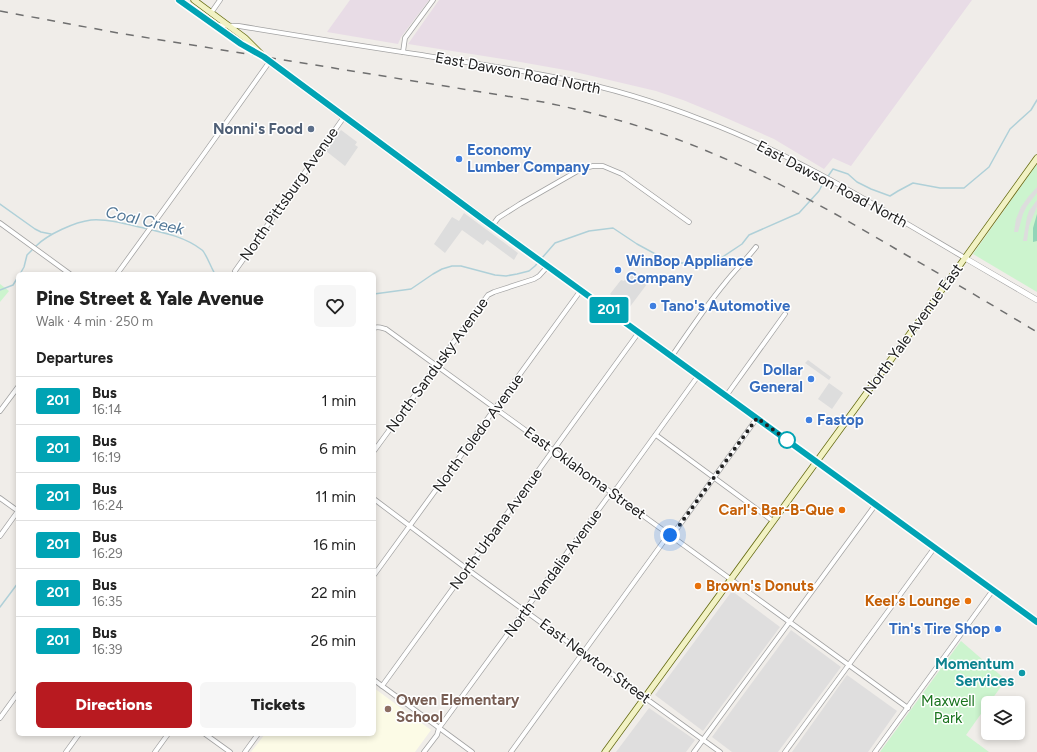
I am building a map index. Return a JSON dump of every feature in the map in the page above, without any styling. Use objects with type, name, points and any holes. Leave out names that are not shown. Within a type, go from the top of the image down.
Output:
[{"type":"main road","points":[[179,0],[241,44],[270,61],[492,226],[1037,622]]},
{"type":"main road","points":[[194,0],[245,38],[264,57]]},
{"type":"main road","name":"North Yale Avenue East","points":[[605,752],[1037,158]]},
{"type":"street","points":[[211,13],[220,0]]},
{"type":"street","points":[[403,52],[405,38],[433,0]]},
{"type":"street","name":"East Dawson Road North","points":[[215,25],[239,26],[565,79],[644,100],[704,120],[821,174],[1037,300]]},
{"type":"street","points":[[118,272],[270,61]]},
{"type":"street","name":"North Pittsburg Avenue","points":[[235,271],[344,117]]},
{"type":"street","points":[[492,226],[498,218],[520,204],[582,169],[593,166],[603,166],[622,174],[689,222]]},
{"type":"street","points":[[0,223],[67,272]]},
{"type":"street","points":[[672,356],[716,294],[756,247]]},
{"type":"street","name":"North Sandusky Avenue","points":[[376,448],[488,295],[534,279],[539,276],[547,265]]},
{"type":"street","name":"North Toledo Avenue","points":[[376,572],[581,290]]},
{"type":"street","points":[[726,396],[785,314]]},
{"type":"street","name":"East Oklahoma Street","points":[[376,328],[386,329],[908,708]]},
{"type":"street","name":"North Urbana Avenue","points":[[382,686],[639,332]]},
{"type":"street","name":"North Vandalia Avenue","points":[[424,752],[439,728],[698,376]]},
{"type":"street","points":[[0,412],[16,390]]},
{"type":"street","points":[[511,752],[660,548],[676,530],[757,418]]},
{"type":"street","points":[[656,435],[773,521]]},
{"type":"street","points":[[0,498],[16,510]]},
{"type":"street","name":"East Newton Street","points":[[376,500],[467,569],[720,752]]},
{"type":"street","points":[[694,752],[876,504]]},
{"type":"street","points":[[0,536],[16,514]]},
{"type":"street","points":[[785,752],[935,547]]},
{"type":"street","points":[[875,752],[993,590]]},
{"type":"street","points":[[376,682],[472,752]]},
{"type":"street","points":[[0,718],[16,696]]},
{"type":"street","points":[[66,752],[78,736]]},
{"type":"street","points":[[155,752],[167,736]]},
{"type":"street","points":[[208,736],[230,752]]},
{"type":"street","points":[[245,752],[257,736]]},
{"type":"shaded area","points":[[350,0],[429,0],[401,37],[398,44],[327,32]]},
{"type":"shaded area","points":[[439,0],[972,0],[851,166],[833,158],[824,169],[774,139],[683,100],[656,91],[571,71],[408,44]]},
{"type":"shaded area","points":[[341,130],[357,142],[355,145],[358,147],[345,166],[326,151]]},
{"type":"shaded area","points":[[1037,187],[1037,193],[1023,214],[1018,232],[1014,232],[1016,219],[1021,207]]},
{"type":"shaded area","points":[[1037,200],[1037,207],[1029,226],[1027,241],[1023,241],[1029,211]]},
{"type":"shaded area","points":[[464,213],[518,253],[514,260],[487,240],[483,245],[462,230],[445,253],[434,244],[452,217],[459,221]]},
{"type":"shaded area","points":[[631,272],[647,284],[629,308],[610,294],[621,280],[624,281]]},
{"type":"shaded area","points":[[808,360],[831,377],[829,380],[805,363]]},
{"type":"shaded area","points":[[829,383],[843,393],[832,409],[818,399]]},
{"type":"shaded area","points":[[732,591],[780,627],[703,731],[655,695]]},
{"type":"shaded area","points":[[791,630],[841,667],[778,752],[732,752],[712,737]]},
{"type":"shaded area","points":[[847,675],[897,711],[868,752],[792,752]]},
{"type":"shaded area","name":"Owen Elementary School","points":[[376,689],[431,730],[415,752],[251,752],[263,736],[376,736]]},
{"type":"shaded area","points":[[649,708],[695,740],[686,752],[616,752]]},
{"type":"green space","points":[[1037,164],[1037,292],[973,254]]},
{"type":"green space","points":[[1037,214],[1037,241],[1033,242],[1033,228]]},
{"type":"green space","points":[[0,284],[9,291],[0,302]]},
{"type":"green space","name":"Maxwell Park","points":[[961,641],[1006,680],[994,696],[981,696],[981,714],[966,735],[989,752],[880,752]]},
{"type":"waterway","name":"Coal Creek","points":[[376,294],[411,289],[433,274],[452,266],[461,266],[495,275],[506,276],[529,271],[555,243],[589,231],[613,228],[637,244],[672,263],[703,263],[718,260],[742,244],[749,235],[799,213],[819,191],[833,169],[848,174],[857,182],[890,196],[913,183],[940,188],[964,188],[989,167],[1010,129],[1031,110],[1037,100]]},
{"type":"waterway","points":[[0,204],[35,229],[51,234]]},
{"type":"waterway","name":"Coal Creek","points":[[36,246],[54,233],[77,223],[91,220],[103,220],[164,233],[188,241],[204,252],[214,272]]},
{"type":"waterway","name":"Coal Creek","points":[[21,272],[27,255],[32,250]]},
{"type":"waterway","name":"Coal Creek","points":[[0,290],[13,285],[16,280]]},
{"type":"waterway","name":"Coal Creek","points":[[0,607],[16,586]]},
{"type":"railway","points":[[0,11],[118,33],[543,102],[651,130],[693,145],[738,164],[786,187],[855,225],[1037,332]]},
{"type":"bus line","name":"201","points":[[179,0],[241,44],[264,57],[484,220],[1037,622]]},
{"type":"place","name":"Nonni's Food","points":[[311,129]]},
{"type":"place","name":"Economy Lumber Company","points":[[459,159]]},
{"type":"place","name":"WinBop Appliance Company","points":[[618,270]]},
{"type":"place","name":"Tano's Automotive","points":[[653,306]]},
{"type":"place","name":"Dollar General","points":[[811,379]]},
{"type":"place","name":"Fastop","points":[[809,420]]},
{"type":"place","name":"Carl's Bar-B-Que","points":[[842,510]]},
{"type":"place","name":"Brown's Donuts","points":[[698,586]]},
{"type":"place","name":"Keel's Lounge","points":[[968,601]]},
{"type":"place","name":"Tin's Tire Shop","points":[[998,629]]},
{"type":"place","name":"Momentum Services","points":[[1022,673]]},
{"type":"place","name":"Owen Elementary School","points":[[388,709]]},
{"type":"route","points":[[670,535],[676,530],[757,418],[787,440]]}]
